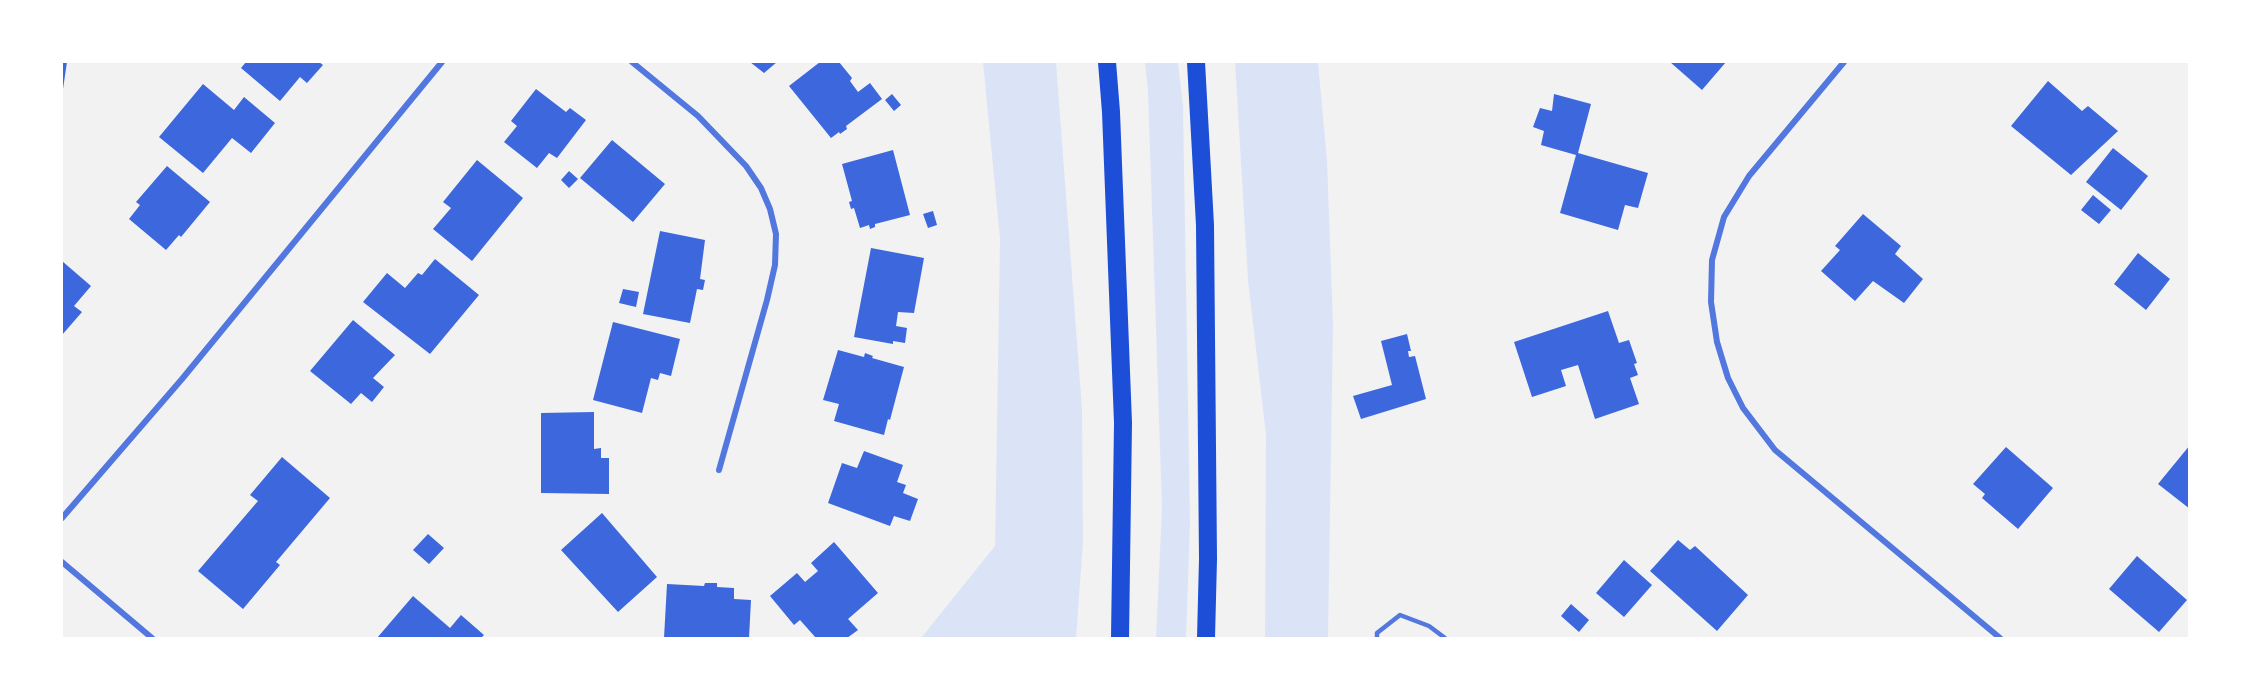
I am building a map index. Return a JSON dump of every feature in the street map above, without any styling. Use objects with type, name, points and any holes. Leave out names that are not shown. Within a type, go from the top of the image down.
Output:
[{"type":"highway","points":[[1107,62],[1123,423],[1120,639]]},
{"type":"highway","points":[[1196,62],[1205,225],[1208,559],[1206,639]]},
{"type":"street","points":[[62,518],[190,369],[442,62]]},
{"type":"street","points":[[632,62],[698,116],[746,166],[761,188],[770,209],[776,234],[775,265],[767,300],[719,470]]},
{"type":"street","points":[[1844,62],[1749,176],[1724,217],[1712,260],[1711,302],[1717,342],[1728,378],[1743,408],[1775,450],[2000,639]]},
{"type":"street","points":[[62,562],[152,639]]},
{"type":"lane","points":[[1377,639],[1377,633],[1400,615],[1429,626],[1445,639]]},
{"type":"shaded area","points":[[983,62],[1056,62],[1082,409],[1083,542],[1076,638],[921,638],[995,546],[1000,239]]},
{"type":"shaded area","points":[[1145,62],[1178,62],[1183,107],[1190,523],[1186,638],[1156,638],[1162,508],[1148,91]]},
{"type":"shaded area","points":[[1235,62],[1318,62],[1327,160],[1333,325],[1328,638],[1265,638],[1266,435],[1248,280]]},
{"type":"building","points":[[62,62],[67,62],[63,89],[62,89]]},
{"type":"building","points":[[246,62],[319,62],[323,65],[307,83],[300,77],[280,101],[241,68]]},
{"type":"building","points":[[750,62],[777,62],[764,73]]},
{"type":"building","points":[[820,62],[839,62],[852,78],[850,81],[858,92],[870,83],[882,99],[846,126],[847,129],[831,138],[789,86]]},
{"type":"building","points":[[1670,62],[1726,62],[1702,90]]},
{"type":"building","points":[[2048,81],[2082,111],[2088,106],[2118,131],[2071,175],[2011,126]]},
{"type":"building","points":[[203,84],[234,110],[244,97],[275,123],[251,153],[232,138],[203,173],[159,137]]},
{"type":"building","points":[[536,89],[566,112],[570,108],[586,120],[557,158],[549,153],[537,168],[504,142],[517,126],[511,121]]},
{"type":"building","points":[[892,94],[901,105],[894,111],[885,100]]},
{"type":"building","points":[[1554,94],[1591,104],[1578,153],[1648,173],[1638,208],[1625,205],[1618,230],[1560,213],[1576,155],[1541,145],[1544,131],[1533,127],[1540,108],[1552,111]]},
{"type":"building","points":[[612,140],[665,184],[633,222],[580,178]]},
{"type":"building","points":[[2113,148],[2148,176],[2121,210],[2086,182]]},
{"type":"building","points":[[893,150],[910,215],[875,224],[875,227],[870,229],[869,225],[860,228],[854,208],[851,209],[849,202],[852,201],[842,164]]},
{"type":"building","points":[[477,160],[523,198],[472,261],[433,229],[451,208],[443,202]]},
{"type":"building","points":[[167,166],[210,202],[181,237],[179,235],[166,250],[129,219],[140,205],[136,202]]},
{"type":"building","points":[[569,171],[578,179],[569,188],[561,180]]},
{"type":"building","points":[[2093,195],[2111,210],[2099,224],[2081,210]]},
{"type":"building","points":[[933,211],[937,225],[928,228],[923,214]]},
{"type":"building","points":[[1863,214],[1901,246],[1895,254],[1923,279],[1904,303],[1873,281],[1855,301],[1821,271],[1840,250],[1835,246]]},
{"type":"building","points":[[660,231],[705,240],[700,279],[705,280],[703,290],[697,289],[690,323],[643,314]]},
{"type":"building","points":[[871,248],[924,258],[914,313],[898,312],[896,326],[907,328],[905,343],[893,341],[893,344],[854,337]]},
{"type":"building","points":[[2138,253],[2170,279],[2146,310],[2114,284]]},
{"type":"building","points":[[435,259],[479,295],[430,354],[363,302],[387,273],[405,288],[418,273],[422,275]]},
{"type":"building","points":[[62,261],[91,286],[74,306],[82,312],[62,335]]},
{"type":"building","points":[[623,289],[639,292],[636,307],[619,303]]},
{"type":"building","points":[[1608,311],[1619,343],[1629,340],[1637,363],[1634,364],[1638,375],[1630,378],[1639,404],[1595,419],[1578,365],[1561,370],[1566,386],[1532,397],[1514,342]]},
{"type":"building","points":[[353,320],[395,355],[373,378],[384,387],[372,402],[361,393],[351,404],[310,371]]},
{"type":"building","points":[[613,322],[680,339],[671,376],[660,373],[658,380],[651,378],[642,413],[593,400]]},
{"type":"building","points":[[1407,334],[1411,351],[1408,351],[1409,357],[1415,356],[1426,399],[1361,419],[1353,396],[1392,385],[1381,341]]},
{"type":"building","points":[[838,350],[864,357],[865,353],[873,356],[872,358],[904,367],[884,435],[834,421],[839,404],[823,400]]},
{"type":"building","points":[[594,412],[594,449],[601,448],[601,458],[609,458],[609,494],[541,493],[541,413]]},
{"type":"building","points":[[2190,445],[2190,509],[2158,484]]},
{"type":"building","points":[[2006,447],[2053,488],[2018,529],[1982,498],[1985,494],[1973,484]]},
{"type":"building","points":[[864,451],[903,465],[897,482],[906,485],[903,493],[918,499],[910,521],[894,516],[890,526],[828,503],[842,463],[857,468]]},
{"type":"building","points":[[282,457],[330,498],[276,562],[280,565],[243,609],[198,571],[258,501],[250,495]]},
{"type":"building","points":[[602,513],[657,577],[618,612],[561,550]]},
{"type":"building","points":[[428,534],[444,548],[429,564],[413,550]]},
{"type":"building","points":[[1678,540],[1690,550],[1695,546],[1748,595],[1717,631],[1650,571]]},
{"type":"building","points":[[834,542],[878,593],[848,619],[858,630],[847,638],[816,638],[800,620],[794,625],[770,596],[797,573],[805,582],[818,571],[811,563]]},
{"type":"building","points":[[2137,556],[2187,600],[2159,632],[2109,589]]},
{"type":"building","points":[[1624,560],[1652,585],[1624,617],[1596,593]]},
{"type":"building","points":[[705,583],[717,583],[717,587],[734,588],[734,599],[751,600],[749,638],[664,638],[667,584],[704,586]]},
{"type":"building","points":[[413,596],[450,628],[461,615],[484,635],[481,638],[377,638]]},
{"type":"building","points":[[1571,604],[1589,620],[1579,632],[1561,616]]}]
